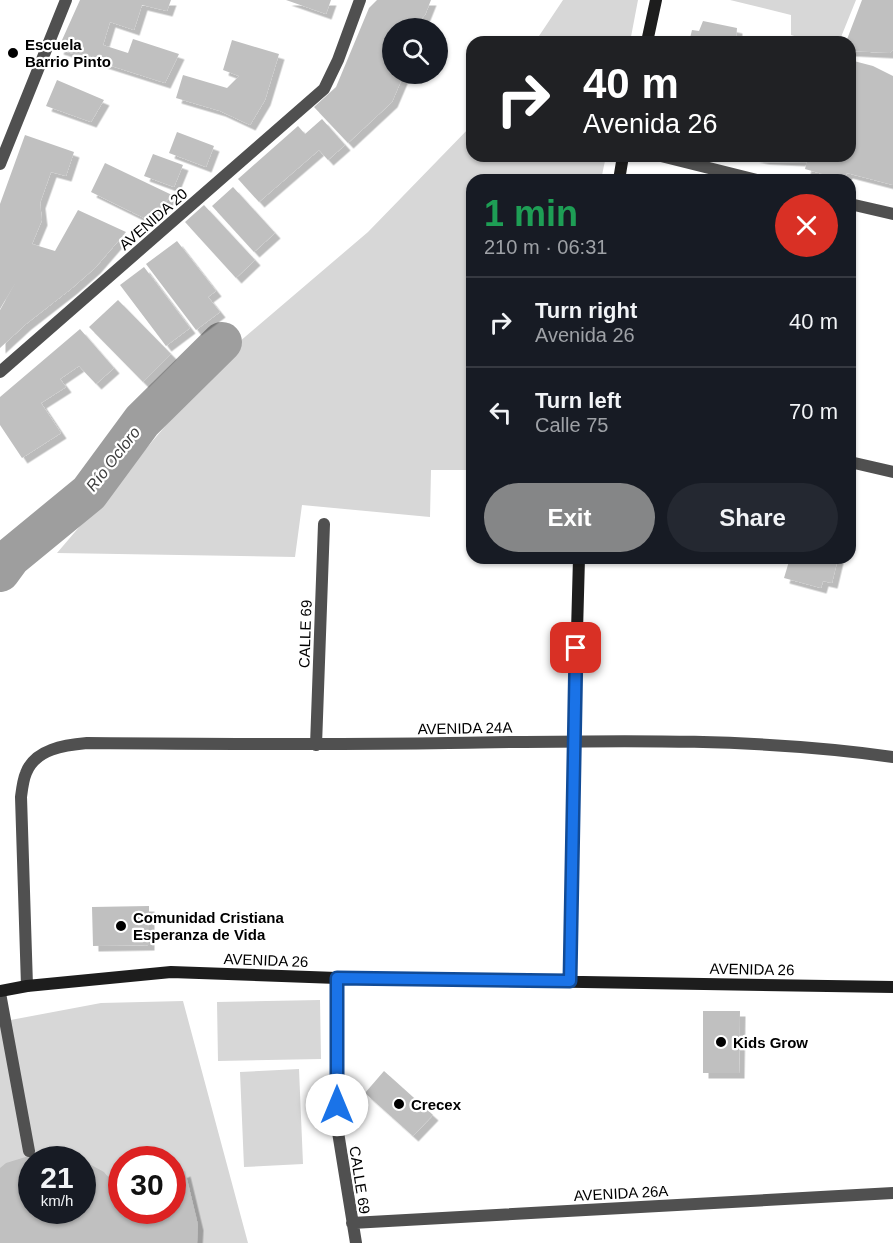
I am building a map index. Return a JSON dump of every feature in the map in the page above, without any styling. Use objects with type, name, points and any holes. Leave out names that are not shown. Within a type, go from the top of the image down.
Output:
[{"type":"street","points":[[0,164],[66,0]]},
{"type":"street","name":"AVENIDA 20","points":[[0,372],[324,89],[339,60],[360,0]]},
{"type":"street","points":[[648,36],[656,0]]},
{"type":"street","points":[[686,162],[733,174]]},
{"type":"street","points":[[856,205],[893,214]]},
{"type":"street","points":[[856,463],[893,472]]},
{"type":"street","name":"CALLE 69","points":[[316,746],[324,524]]},
{"type":"street","points":[[570,981],[579,564]]},
{"type":"street","name":"AVENIDA 24A","points":[[27,986],[21,797],[26,772],[40,756],[63,745],[87,743],[316,746],[574,741],[721,742],[844,750],[893,757]]},
{"type":"street","name":"AVENIDA 26","points":[[0,992],[27,986],[171,972],[337,978],[893,987]]},
{"type":"street","name":"CALLE 69","points":[[337,978],[337,1126],[357,1243]]},
{"type":"street","points":[[0,992],[28,1146]]},
{"type":"street","name":"AVENIDA 26A","points":[[352,1223],[893,1193]]},
{"type":"shaded area","points":[[563,0],[638,0],[631,36],[539,36]]},
{"type":"shaded area","points":[[730,0],[856,0],[841,36],[791,35],[791,15]]},
{"type":"shaded area","points":[[466,131],[466,162],[605,162],[602,174],[466,174],[466,470],[431,470],[430,517],[302,505],[295,557],[57,553],[232,348],[368,232]]},
{"type":"shaded area","points":[[320,1000],[321,1059],[218,1061],[217,1002]]},
{"type":"shaded area","points":[[183,1001],[248,1243],[0,1243],[0,1022],[101,1003]]},
{"type":"shaded area","points":[[299,1069],[303,1164],[244,1167],[240,1072]]},
{"type":"building","points":[[80,0],[171,0],[167,11],[142,5],[134,30],[110,22],[103,45],[128,53],[133,39],[179,54],[165,83],[58,49]]},
{"type":"building","points":[[286,0],[331,0],[326,14]]},
{"type":"building","points":[[377,0],[431,0],[422,18],[382,18],[382,84],[400,84],[392,102],[348,143],[314,107],[336,87],[369,8]]},
{"type":"building","points":[[862,0],[893,0],[893,50],[890,53],[856,51],[856,36],[848,36]]},
{"type":"building","points":[[703,21],[737,28],[736,36],[690,36],[692,30],[699,31]]},
{"type":"building","points":[[232,40],[279,54],[265,100],[250,125],[220,111],[176,98],[183,75],[227,88],[239,76],[223,70]]},
{"type":"building","points":[[856,62],[873,66],[893,76],[893,185],[856,174],[822,174],[805,169],[807,162],[856,162]]},
{"type":"building","points":[[57,80],[104,100],[91,122],[46,106]]},
{"type":"building","points":[[322,119],[345,145],[328,160],[319,150],[259,202],[238,179],[298,126],[305,134]]},
{"type":"building","points":[[177,132],[214,146],[206,167],[169,153]]},
{"type":"building","points":[[25,135],[74,152],[66,176],[51,172],[40,203],[42,220],[32,244],[55,251],[78,210],[126,232],[95,268],[0,348],[0,310],[17,280],[0,309],[0,204]]},
{"type":"building","points":[[153,154],[183,165],[174,187],[144,176]]},
{"type":"building","points":[[105,163],[172,195],[148,220],[91,192]]},
{"type":"building","points":[[233,187],[275,233],[254,252],[212,206]]},
{"type":"building","points":[[204,205],[255,260],[236,278],[185,222]]},
{"type":"building","points":[[177,241],[216,291],[208,297],[220,312],[196,330],[146,264]]},
{"type":"building","points":[[144,267],[190,328],[166,346],[120,285]]},
{"type":"building","points":[[118,300],[171,354],[143,382],[89,327]]},
{"type":"building","points":[[80,329],[114,368],[96,384],[79,366],[60,379],[66,387],[41,403],[61,433],[22,458],[0,425],[0,397]]},
{"type":"building","points":[[788,564],[837,564],[832,583],[823,581],[821,588],[784,578]]},
{"type":"building","name":"Comunidad Cristiana Esperanza de Vida","points":[[149,906],[149,945],[93,946],[92,907]]},
{"type":"building","name":"Kids Grow","points":[[703,1011],[740,1011],[739,1073],[703,1073]]},
{"type":"building","name":"Crecex","points":[[384,1071],[433,1115],[413,1136],[365,1093]]},
{"type":"building","points":[[18,1159],[18,1224],[96,1224],[96,1168],[108,1177],[108,1224],[186,1224],[186,1175],[198,1225],[197,1243],[0,1243],[0,1168],[6,1163]]},
{"type":"waterway","name":"Río Ocloro","points":[[0,572],[11,557],[89,493],[142,421],[222,342]]},
{"type":"place","name":"Escuela Barrio Pinto","points":[[13,53]]},
{"type":"place","name":"Comunidad Cristiana Esperanza de Vida","points":[[121,926]]},
{"type":"place","name":"Kids Grow","points":[[721,1042]]},
{"type":"place","name":"Crecex","points":[[399,1104]]},
{"type":"route","points":[[337,1105],[337,978],[570,981],[576,648]]}]
